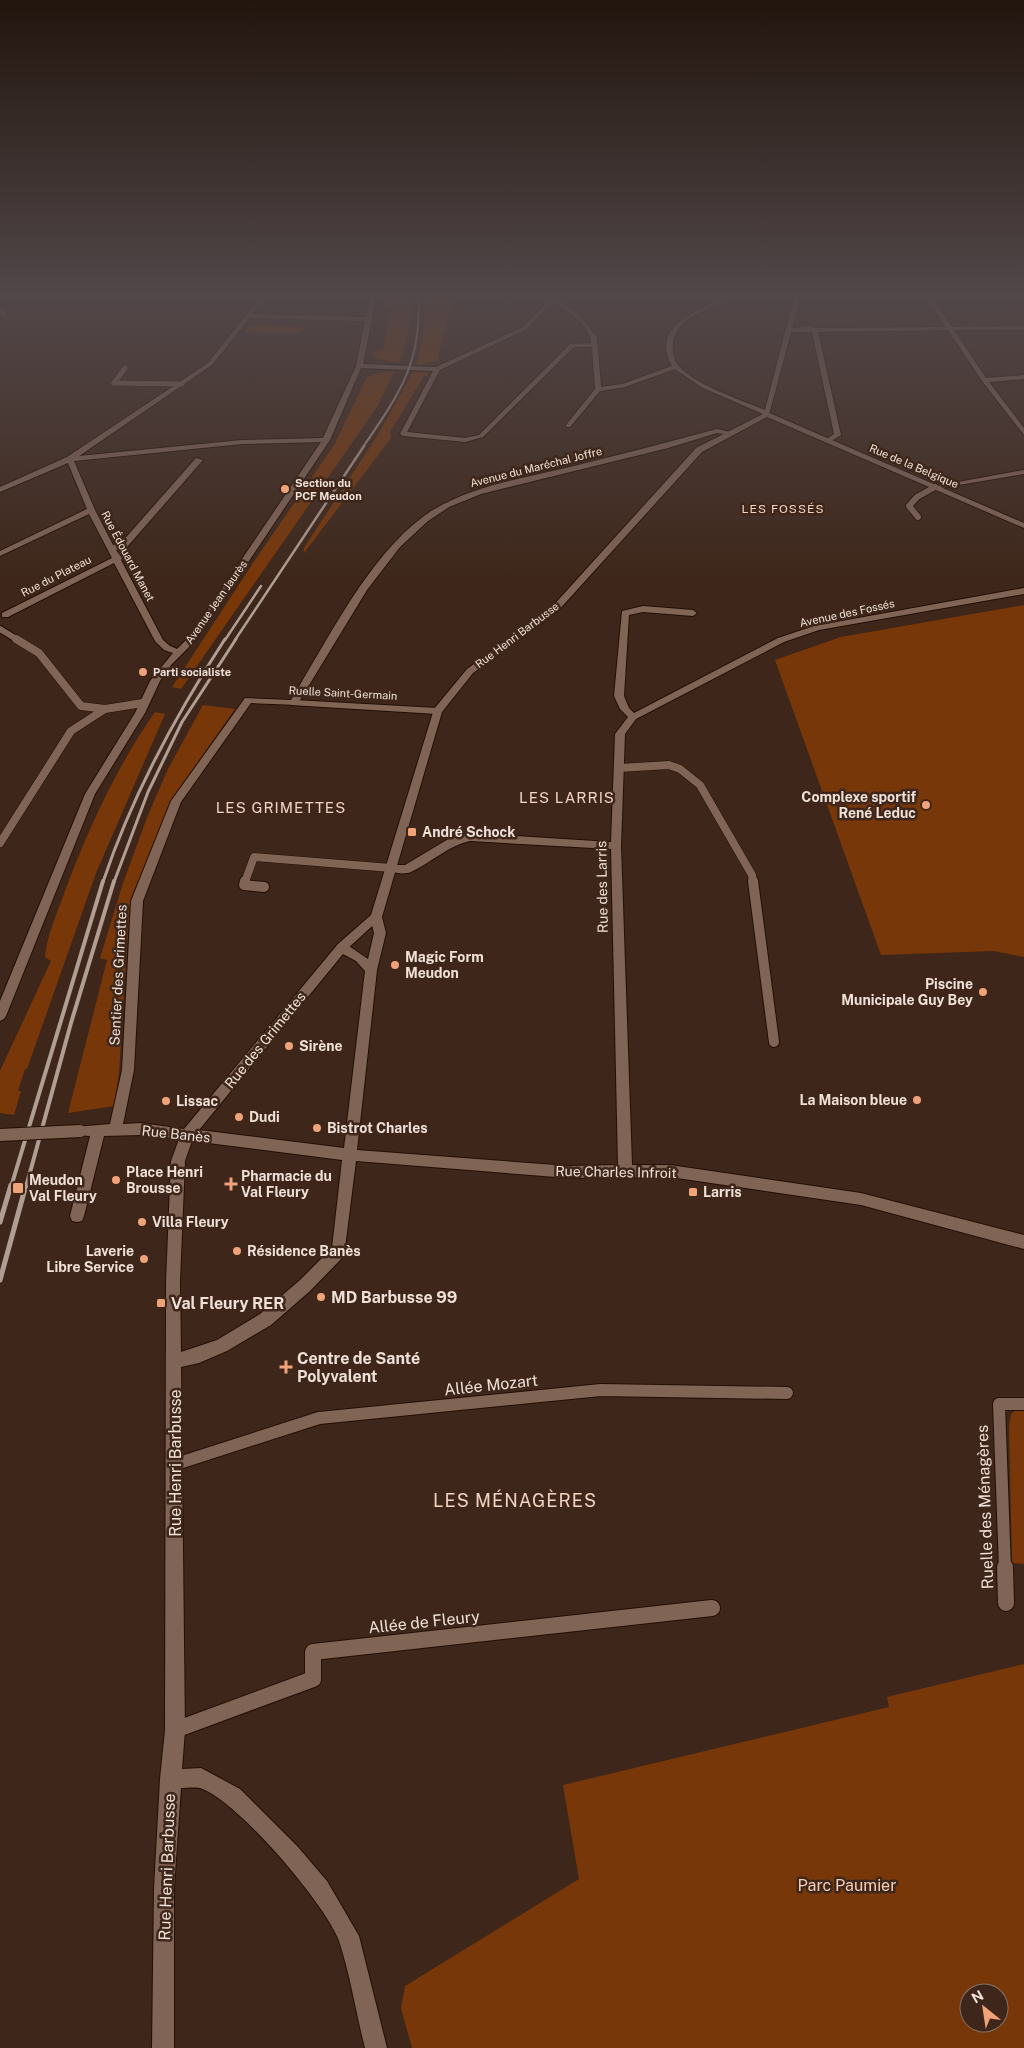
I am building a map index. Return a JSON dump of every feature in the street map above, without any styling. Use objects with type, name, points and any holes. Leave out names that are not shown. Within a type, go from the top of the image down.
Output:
[{"type":"street","points":[[0,490],[70,458],[175,389]]},
{"type":"street","name":"Avenue Jean Jaurès","points":[[0,1016],[90,794],[168,663],[193,638],[326,440],[349,389]]},
{"type":"street","points":[[427,389],[403,434],[465,440],[481,436],[526,389]]},
{"type":"street","points":[[568,426],[598,389],[601,389]]},
{"type":"street","name":"Rue de la Belgique","points":[[710,389],[1024,526]]},
{"type":"street","points":[[767,414],[774,389]]},
{"type":"street","points":[[828,389],[838,435],[828,441]]},
{"type":"street","points":[[991,389],[1021,423],[1024,433]]},
{"type":"street","name":"Rue Henri Barbusse","points":[[163,2048],[164,1888],[170,1779],[175,1730],[175,1361],[197,1357],[233,1342],[308,1285],[339,1250],[371,970],[380,933],[376,917],[436,710],[470,671],[554,610],[699,450],[767,414]]},
{"type":"street","name":"Avenue du Maréchal Joffre","points":[[294,703],[369,582],[397,545],[425,519],[446,505],[478,492],[665,446],[717,431],[731,433]]},
{"type":"street","points":[[70,458],[242,442],[326,440]]},
{"type":"street","name":"Rue Édouard Manet","points":[[70,458],[92,510],[159,641],[167,648],[179,652]]},
{"type":"street","points":[[112,548],[124,545],[199,460]]},
{"type":"street","points":[[936,487],[1024,472]]},
{"type":"street","points":[[0,554],[92,510]]},
{"type":"street","name":"Rue du Plateau","points":[[5,615],[118,558]]},
{"type":"street","name":"Avenue des Fossés","points":[[633,717],[781,640],[817,628],[1024,591]]},
{"type":"street","points":[[633,717],[625,709],[619,696],[625,613],[643,609],[692,613]]},
{"type":"street","name":"Ruelle Saint-Germain","points":[[248,700],[436,710]]},
{"type":"street","name":"Sentier des Grimettes","points":[[116,1130],[128,1070],[137,901],[176,801],[248,700]]},
{"type":"street","name":"Rue des Larris","points":[[625,1170],[616,846],[620,734],[633,717]]},
{"type":"street","points":[[390,868],[407,869],[454,841],[470,836],[616,846]]},
{"type":"street","points":[[371,970],[360,958],[342,947],[376,917]]},
{"type":"street","name":"Rue des Grimettes","points":[[188,1134],[342,947]]},
{"type":"street","name":"Rue Banès","points":[[0,1135],[141,1129],[351,1156]]},
{"type":"street","points":[[76,1216],[98,1130]]},
{"type":"street","points":[[175,1361],[173,1281],[178,1161],[188,1134]]},
{"type":"street","name":"Rue Charles Infroit","points":[[351,1156],[568,1172],[625,1170],[695,1174],[861,1199],[1024,1242]]},
{"type":"street","points":[[170,1779],[201,1778],[233,1796],[291,1854],[320,1888],[348,1936],[376,2048]]},
{"type":"lane","points":[[918,517],[910,506],[911,502],[918,496],[936,487]]},
{"type":"lane","points":[[0,629],[38,653],[81,706],[142,708]]},
{"type":"lane","points":[[0,843],[71,731],[108,708]]},
{"type":"lane","points":[[619,768],[669,765],[680,769],[700,786],[752,875],[774,1042]]},
{"type":"lane","points":[[264,887],[244,886],[254,857],[390,868]]},
{"type":"lane","name":"Allée Mozart","points":[[176,1464],[319,1418],[602,1390],[787,1393]]},
{"type":"lane","name":"Ruelle des Ménagères","points":[[1006,1603],[999,1404],[1024,1404]]},
{"type":"lane","name":"Allée de Fleury","points":[[175,1730],[313,1679],[313,1652],[712,1608]]},
{"type":"green space","points":[[361,389],[386,389],[377,407],[181,689],[172,687],[253,563],[334,445]]},
{"type":"green space","points":[[404,389],[416,389],[390,432],[391,438],[304,553],[304,548],[377,436]]},
{"type":"green space","name":"Complexe sportif René Leduc","points":[[1024,605],[1024,957],[993,951],[881,955],[775,660],[841,637]]},
{"type":"green space","points":[[203,705],[235,709],[171,800],[130,901],[119,1073],[114,1106],[68,1113],[107,960],[100,958],[123,883],[148,815],[168,769]]},
{"type":"green space","points":[[155,712],[165,714],[96,873],[27,1069],[25,1069],[18,1091],[21,1091],[14,1115],[0,1113],[0,1071],[51,961],[45,957],[48,942],[71,875],[91,826],[114,779]]},
{"type":"green space","points":[[1016,1410],[1024,1411],[1024,1564],[1012,1563],[1009,1426],[1011,1414]]},
{"type":"green space","name":"Parc Paumier","points":[[1024,1664],[1024,2048],[412,2048],[401,2008],[405,1986],[579,1879],[563,1785],[889,1707],[887,1697]]},
{"type":"railway","points":[[363,447],[388,410],[400,389]]},
{"type":"railway","points":[[235,640],[364,446]]},
{"type":"railway","points":[[225,640],[261,586]]},
{"type":"railway","points":[[103,882],[127,818],[156,757],[189,697],[225,639]]},
{"type":"railway","points":[[114,882],[148,792],[182,722],[236,639]]},
{"type":"railway","points":[[11,1187],[103,881]]},
{"type":"railway","points":[[26,1187],[71,1023],[114,881]]},
{"type":"railway","points":[[0,1222],[11,1185]]},
{"type":"railway","points":[[0,1280],[26,1185]]},
{"type":"place","name":"Section du PCF Meudon","points":[[285,489]]},
{"type":"place","name":"Parti socialiste","points":[[143,672]]},
{"type":"place","name":"Complexe sportif René Leduc","points":[[926,805]]},
{"type":"place","name":"André Schock","points":[[412,832]]},
{"type":"place","name":"Magic Form Meudon","points":[[395,965]]},
{"type":"place","name":"Piscine Municipale Guy Bey","points":[[983,992]]},
{"type":"place","name":"Sirène","points":[[289,1046]]},
{"type":"place","name":"La Maison bleue","points":[[917,1100]]},
{"type":"place","name":"Lissac","points":[[166,1101]]},
{"type":"place","name":"Dudi","points":[[239,1117]]},
{"type":"place","name":"Bistrot Charles","points":[[317,1128]]},
{"type":"place","name":"Place Henri Brousse","points":[[116,1180]]},
{"type":"place","name":"Pharmacie du Val Fleury","points":[[231,1184]]},
{"type":"place","name":"Meudon Val Fleury","points":[[18,1188]]},
{"type":"place","name":"Larris","points":[[693,1192]]},
{"type":"place","name":"Villa Fleury","points":[[142,1222]]},
{"type":"place","name":"Résidence Banès","points":[[237,1251]]},
{"type":"place","name":"Laverie Libre Service","points":[[144,1259]]},
{"type":"place","name":"MD Barbusse 99","points":[[321,1297]]},
{"type":"place","name":"Val Fleury RER","points":[[161,1303]]},
{"type":"place","name":"Centre de Santé Polyvalent","points":[[286,1367]]},
{"type":"district","name":"LES FOSSÉS","points":[[783,509]]},
{"type":"district","name":"LES LARRIS","points":[[567,797]]},
{"type":"district","name":"LES GRIMETTES","points":[[281,807]]},
{"type":"district","name":"LES MÉNAGÈRES","points":[[515,1500]]}]
